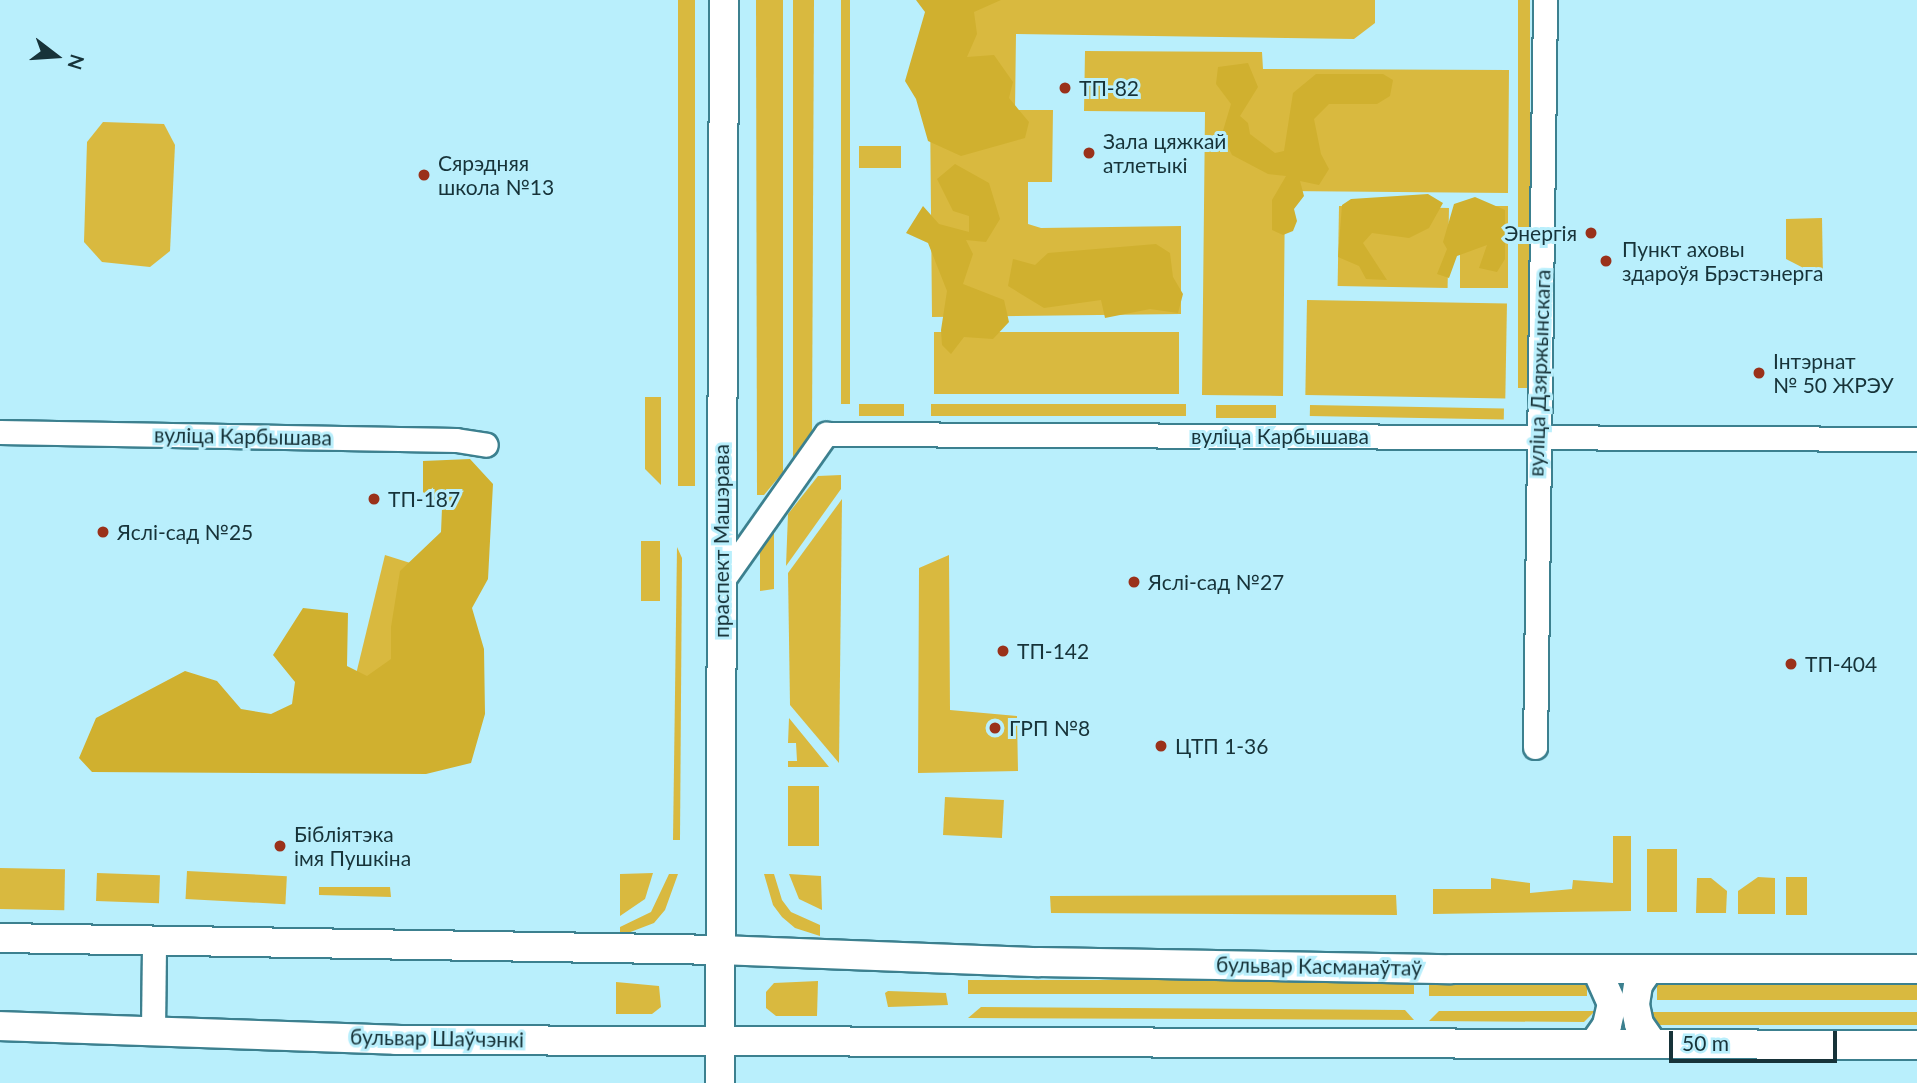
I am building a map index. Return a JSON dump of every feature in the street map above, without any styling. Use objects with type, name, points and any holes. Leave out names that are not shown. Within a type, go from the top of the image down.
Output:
[{"type":"main road","name":"праспект Машэрава","points":[[720,1083],[724,0]]},
{"type":"main road","points":[[0,938],[720,950]]},
{"type":"main road","name":"бульвар Касманаўтаў","points":[[720,950],[1040,962],[1597,970],[1917,969]]},
{"type":"main road","points":[[1649,969],[1638,985],[1635,1005],[1639,1024],[1651,1041]]},
{"type":"main road","points":[[1596,1041],[1607,1025],[1612,1004],[1597,970]]},
{"type":"main road","name":"бульвар Шаўчэнкі","points":[[0,1026],[153,1029],[396,1040],[720,1040]]},
{"type":"main road","points":[[720,1040],[1651,1041],[1917,1045]]},
{"type":"street","name":"вуліца Дзяржынскага","points":[[1535,747],[1545,0]]},
{"type":"street","name":"вуліца Карбышава","points":[[0,432],[456,440],[486,445]]},
{"type":"street","name":"вуліца Карбышава","points":[[720,584],[826,434],[1917,439]]},
{"type":"street","points":[[153,1029],[154,942]]},
{"type":"shaded area","points":[[678,0],[695,0],[695,486],[678,486]]},
{"type":"shaded area","points":[[756,0],[783,0],[783,472],[764,495],[757,495]]},
{"type":"shaded area","points":[[793,0],[814,0],[812,433],[793,458]]},
{"type":"shaded area","points":[[841,0],[850,0],[850,404],[841,404]]},
{"type":"shaded area","points":[[916,0],[1001,0],[974,12],[977,34],[967,57],[994,55],[1013,82],[1009,98],[1029,122],[1025,138],[961,156],[928,141],[916,99],[905,81],[925,12]]},
{"type":"shaded area","points":[[929,0],[1375,0],[1375,23],[1354,39],[1016,34],[1015,110],[1053,110],[1052,182],[1028,182],[1028,224],[1041,228],[1181,226],[1181,314],[932,317]]},
{"type":"shaded area","points":[[1518,0],[1530,0],[1530,388],[1518,388]]},
{"type":"shaded area","points":[[1085,51],[1262,52],[1263,69],[1509,70],[1508,193],[1285,191],[1283,396],[1202,395],[1205,112],[1084,111]]},
{"type":"shaded area","points":[[1248,63],[1258,87],[1240,116],[1248,123],[1250,134],[1275,153],[1284,151],[1293,93],[1316,74],[1383,74],[1393,80],[1390,96],[1377,104],[1329,104],[1314,119],[1321,154],[1329,169],[1319,185],[1300,181],[1304,196],[1294,209],[1297,221],[1293,231],[1283,235],[1272,230],[1272,200],[1286,176],[1268,174],[1232,155],[1222,134],[1231,104],[1216,84],[1218,67]]},
{"type":"shaded area","points":[[103,122],[164,124],[175,145],[170,251],[150,267],[102,262],[84,242],[87,142]]},
{"type":"shaded area","points":[[859,146],[901,146],[901,168],[859,168]]},
{"type":"shaded area","points":[[955,164],[989,183],[1000,219],[986,242],[966,240],[973,254],[963,284],[1004,300],[1009,322],[993,339],[964,337],[951,354],[942,345],[941,330],[947,291],[928,243],[906,233],[923,206],[939,224],[969,232],[969,216],[953,211],[937,179]]},
{"type":"shaded area","points":[[1428,194],[1443,203],[1429,228],[1409,238],[1372,233],[1363,243],[1387,280],[1366,279],[1359,266],[1338,257],[1342,205],[1351,199]]},
{"type":"shaded area","points":[[1475,197],[1505,210],[1505,259],[1497,272],[1479,268],[1487,245],[1457,256],[1449,278],[1437,274],[1447,249],[1443,242],[1454,204]]},
{"type":"shaded area","points":[[1339,206],[1449,208],[1448,288],[1338,286]]},
{"type":"shaded area","points":[[1460,206],[1508,206],[1508,288],[1460,288]]},
{"type":"shaded area","points":[[1822,218],[1823,278],[1786,259],[1786,219]]},
{"type":"shaded area","points":[[1156,244],[1170,253],[1173,277],[1183,294],[1178,313],[1150,309],[1105,318],[1101,300],[1044,308],[1008,286],[1013,259],[1035,265],[1048,253]]},
{"type":"shaded area","points":[[1307,300],[1507,303],[1505,398],[1305,395]]},
{"type":"shaded area","points":[[934,332],[1179,332],[1179,394],[934,394]]},
{"type":"shaded area","points":[[645,397],[661,397],[661,485],[645,469]]},
{"type":"shaded area","points":[[859,404],[904,404],[904,416],[859,416]]},
{"type":"shaded area","points":[[931,404],[1186,404],[1186,416],[931,416]]},
{"type":"shaded area","points":[[1216,405],[1276,405],[1276,418],[1216,418]]},
{"type":"shaded area","points":[[1310,405],[1504,408],[1504,419],[1310,416]]},
{"type":"shaded area","points":[[470,459],[493,484],[488,579],[472,608],[484,649],[485,714],[471,763],[426,774],[92,772],[79,758],[96,718],[185,671],[217,681],[241,709],[271,714],[292,704],[295,682],[273,655],[303,608],[348,613],[347,666],[367,676],[391,659],[391,627],[400,571],[441,532],[442,508],[423,492],[423,461]]},
{"type":"shaded area","points":[[841,475],[841,489],[786,566],[788,514],[818,476]]},
{"type":"shaded area","points":[[842,499],[839,763],[790,705],[788,573]]},
{"type":"shaded area","points":[[774,513],[774,589],[760,591],[760,544]]},
{"type":"shaded area","points":[[641,541],[660,541],[660,601],[641,601]]},
{"type":"shaded area","points":[[677,547],[682,558],[680,840],[673,840]]},
{"type":"shaded area","points":[[385,555],[442,573],[438,698],[350,699]]},
{"type":"shaded area","points":[[949,555],[950,710],[1017,716],[1018,771],[918,773],[919,568]]},
{"type":"shaded area","points":[[789,718],[829,767],[788,767],[788,761],[797,761],[796,743],[788,743]]},
{"type":"shaded area","points":[[788,786],[819,786],[819,846],[788,846]]},
{"type":"shaded area","points":[[945,797],[1004,800],[1002,838],[943,835]]},
{"type":"shaded area","points":[[1613,836],[1631,836],[1631,911],[1433,914],[1433,889],[1491,889],[1491,878],[1530,883],[1530,893],[1572,889],[1573,880],[1613,883]]},
{"type":"shaded area","points":[[1647,849],[1677,849],[1677,912],[1647,912]]},
{"type":"shaded area","points":[[0,868],[65,869],[64,910],[0,909]]},
{"type":"shaded area","points":[[187,871],[287,876],[285,904],[186,899]]},
{"type":"shaded area","points":[[97,873],[160,875],[159,903],[96,901]]},
{"type":"shaded area","points":[[653,873],[645,899],[620,916],[620,874]]},
{"type":"shaded area","points":[[669,874],[678,874],[665,910],[654,923],[620,936],[620,927],[651,912]]},
{"type":"shaded area","points":[[764,874],[774,874],[782,900],[791,912],[820,925],[820,936],[795,928],[782,917],[773,905]]},
{"type":"shaded area","points":[[789,874],[821,876],[822,910],[799,899]]},
{"type":"shaded area","points":[[1758,877],[1775,878],[1775,914],[1738,914],[1738,891]]},
{"type":"shaded area","points":[[1786,877],[1807,877],[1807,915],[1786,915]]},
{"type":"shaded area","points":[[1697,878],[1711,878],[1727,891],[1726,913],[1696,913]]},
{"type":"shaded area","points":[[319,887],[390,887],[391,897],[319,895]]},
{"type":"shaded area","points":[[1396,895],[1397,915],[1051,913],[1050,896]]},
{"type":"shaded area","points":[[968,980],[1414,980],[1414,994],[968,994]]},
{"type":"shaded area","points":[[818,981],[817,1016],[776,1016],[766,1008],[766,992],[774,983]]},
{"type":"shaded area","points":[[616,982],[659,986],[661,1007],[652,1014],[616,1014]]},
{"type":"shaded area","points":[[1429,983],[1587,983],[1587,996],[1429,996]]},
{"type":"shaded area","points":[[1657,984],[1917,984],[1917,1000],[1657,1000]]},
{"type":"shaded area","points":[[885,993],[946,993],[948,1005],[888,1007]]},
{"type":"shaded area","points":[[981,1007],[1405,1010],[1414,1020],[968,1018]]},
{"type":"shaded area","points":[[1439,1011],[1595,1011],[1584,1022],[1429,1021]]},
{"type":"shaded area","points":[[1645,1012],[1917,1012],[1917,1025],[1645,1025]]},
{"type":"place","name":"ТП-82","points":[[1065,88]]},
{"type":"place","name":"Зала цяжкай атлетыкі","points":[[1089,153]]},
{"type":"place","name":"Сярэдняя школа №13","points":[[424,175]]},
{"type":"place","name":"Энергія","points":[[1591,233]]},
{"type":"place","name":"Пункт аховы здароўя Брэстэнерга","points":[[1606,261]]},
{"type":"place","name":"Інтэрнат № 50 ЖРЭУ","points":[[1759,373]]},
{"type":"place","name":"ТП-187","points":[[374,499]]},
{"type":"place","name":"Яслі-сад №25","points":[[103,532]]},
{"type":"place","name":"Яслі-сад №27","points":[[1134,582]]},
{"type":"place","name":"ТП-142","points":[[1003,651]]},
{"type":"place","name":"ТП-404","points":[[1791,664]]},
{"type":"place","name":"ГРП №8","points":[[995,728]]},
{"type":"place","name":"ЦТП 1-36","points":[[1161,746]]},
{"type":"place","name":"Бібліятэка імя Пушкіна","points":[[280,846]]}]
